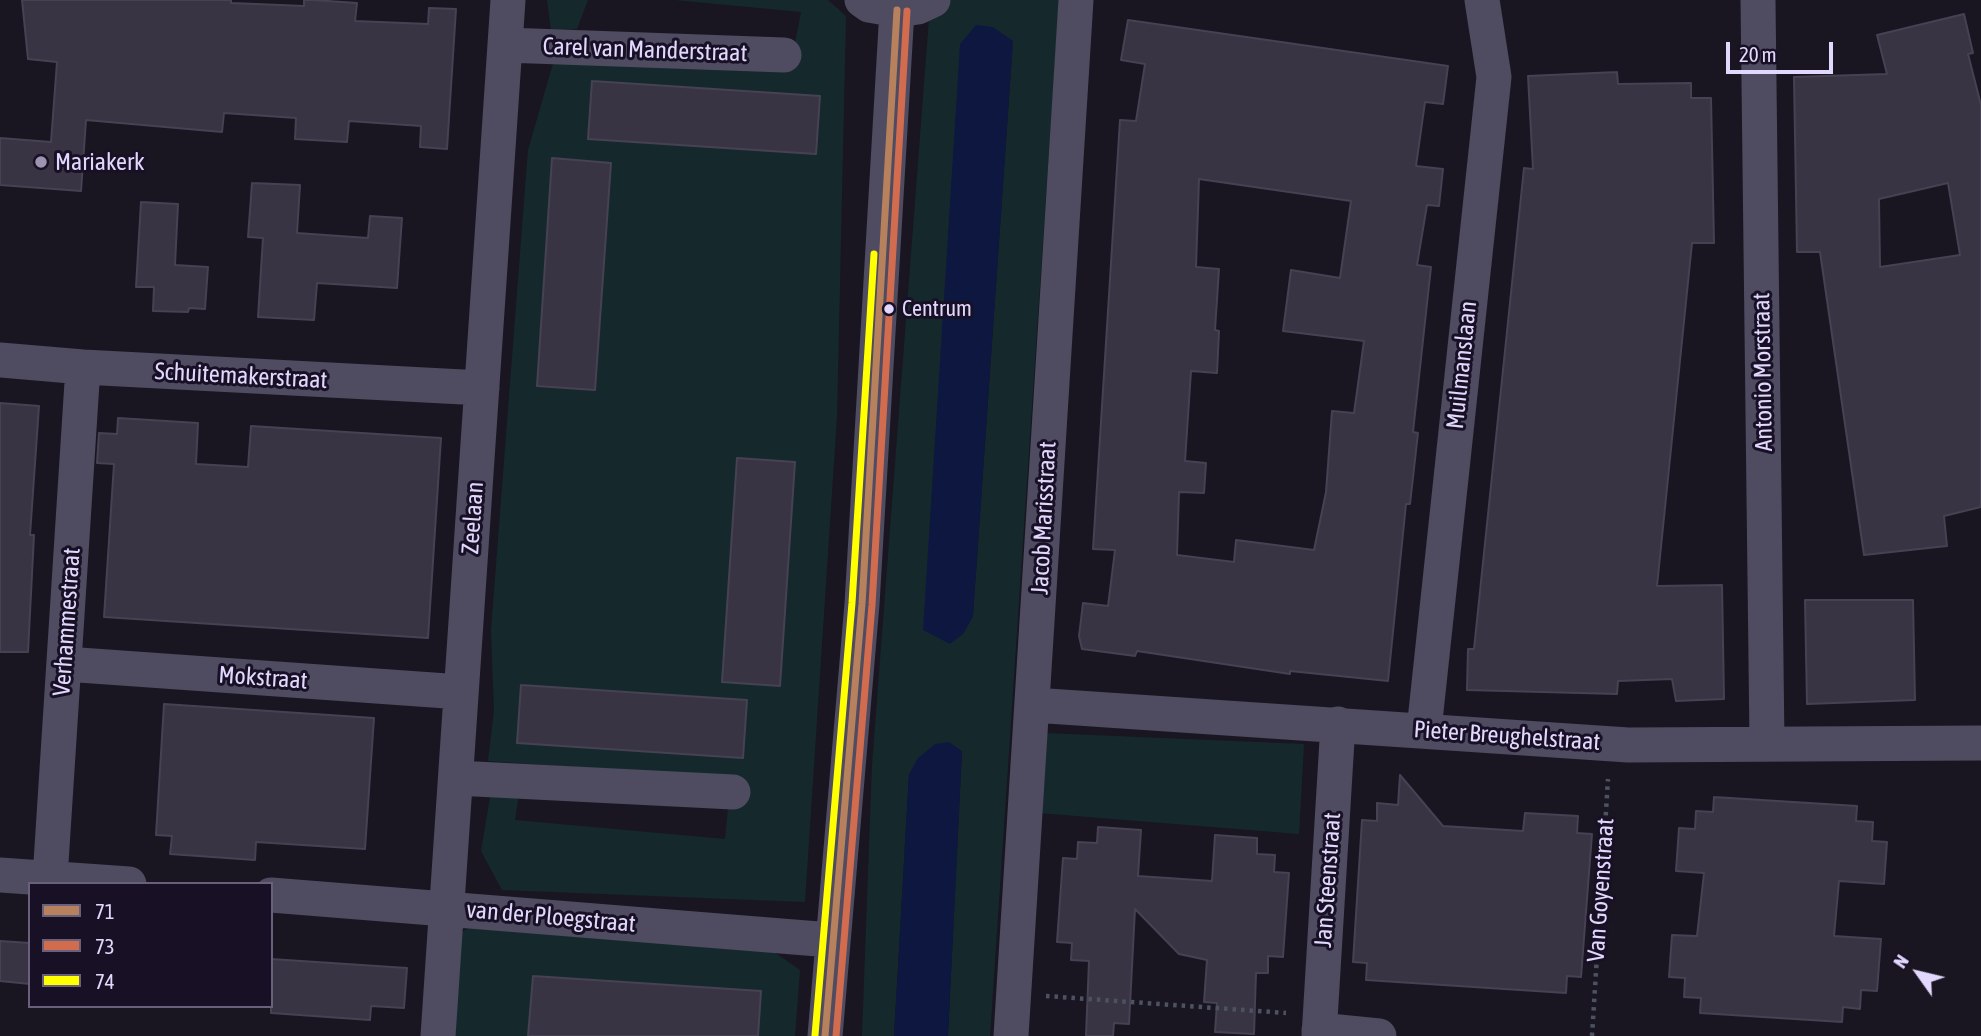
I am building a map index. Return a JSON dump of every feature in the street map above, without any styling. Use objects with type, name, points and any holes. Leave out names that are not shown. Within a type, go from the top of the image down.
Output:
[{"type":"street","name":"Zeelaan","points":[[438,1036],[508,0]]},
{"type":"street","points":[[862,0],[869,5],[897,10],[918,7],[933,0]]},
{"type":"street","name":"Jacob Marisstraat","points":[[1012,1036],[1076,0]]},
{"type":"street","name":"Muilmanslaan","points":[[1424,730],[1494,77],[1482,0]]},
{"type":"street","name":"Antonio Morstraat","points":[[1758,0],[1767,743]]},
{"type":"street","points":[[825,1036],[831,940],[862,604],[897,10]]},
{"type":"street","name":"Carel van Manderstraat","points":[[505,45],[784,55]]},
{"type":"street","name":"Schuitemakerstraat","points":[[0,360],[83,367],[482,388]]},
{"type":"street","name":"Verhammestraat","points":[[50,878],[83,367]]},
{"type":"street","name":"Mokstraat","points":[[65,664],[461,692]]},
{"type":"street","name":"Pieter Breughelstraat","points":[[1033,705],[1610,744],[1981,743]]},
{"type":"street","name":"Jan Steenstraat","points":[[1319,1027],[1338,724]]},
{"type":"street","points":[[456,778],[733,792]]},
{"type":"street","points":[[0,874],[103,882]]},
{"type":"street","name":"van der Ploegstraat","points":[[273,895],[831,940]]},
{"type":"street","points":[[1319,1027],[1379,1036]]},
{"type":"path","name":"Van Goyenstraat","points":[[1592,1036],[1610,744]]},
{"type":"path","points":[[1014,994],[1319,1027]]},
{"type":"green space","points":[[547,0],[588,0],[577,29],[551,30]]},
{"type":"green space","points":[[675,0],[828,0],[846,16],[837,416],[805,902],[502,890],[481,851],[491,791],[519,794],[515,820],[725,839],[731,778],[488,761],[494,711],[491,630],[528,150],[554,60],[790,69],[801,12]]},
{"type":"green space","points":[[951,0],[1059,0],[990,1036],[948,1036],[962,751],[909,774],[894,1036],[862,1036],[872,765],[929,19]],"holes":[[[1013,41],[973,616],[963,634]]]},
{"type":"green space","points":[[1044,733],[1304,744],[1299,834],[1039,813]]},
{"type":"green space","points":[[470,927],[761,943],[800,970],[795,1036],[446,1036],[453,938]]},
{"type":"water","points":[[976,25],[993,27],[1013,41],[973,616],[963,634],[950,644],[923,630],[960,44]]},
{"type":"water","points":[[949,742],[962,751],[948,1036],[894,1036],[909,774],[918,758],[935,744]]},
{"type":"building","points":[[22,0],[231,0],[231,3],[304,6],[304,0],[313,0],[357,3],[355,21],[428,24],[429,8],[456,9],[447,149],[420,147],[421,126],[349,121],[347,142],[295,139],[296,118],[224,113],[222,132],[86,120],[81,191],[0,185],[0,138],[51,142],[57,62],[28,59]]},
{"type":"building","points":[[1964,14],[1973,53],[1968,54],[1981,105],[1981,507],[1944,516],[1947,546],[1864,555],[1820,252],[1797,252],[1794,77],[1887,74],[1877,35]],"holes":[[[1948,183],[1960,255],[1880,267],[1879,199]]]},
{"type":"building","points":[[1128,20],[1448,66],[1443,104],[1425,102],[1416,166],[1443,169],[1439,206],[1427,205],[1417,265],[1431,267],[1413,432],[1418,433],[1410,504],[1406,504],[1388,681],[1290,671],[1290,674],[1137,651],[1135,656],[1082,649],[1079,636],[1083,603],[1108,606],[1115,550],[1093,549],[1120,120],[1136,121],[1145,64],[1121,60]],"holes":[[[1199,179],[1351,201],[1340,278],[1291,270],[1283,331],[1364,341],[1354,413],[1332,411],[1326,492],[1314,550],[1236,540],[1234,562],[1177,555],[1179,492],[1204,493],[1206,463],[1185,461],[1191,371],[1217,373],[1219,331],[1215,330],[1219,269],[1196,267]]]},
{"type":"building","points":[[1617,72],[1618,84],[1691,83],[1691,98],[1711,98],[1714,243],[1692,243],[1657,586],[1722,585],[1724,699],[1676,701],[1672,679],[1618,681],[1617,694],[1467,690],[1468,649],[1474,649],[1524,168],[1533,169],[1528,76]]},
{"type":"building","points":[[592,81],[820,96],[816,154],[588,139]]},
{"type":"building","points":[[552,158],[611,163],[595,390],[537,386]]},
{"type":"building","points":[[252,183],[300,185],[297,233],[368,238],[370,216],[402,218],[397,288],[317,283],[314,320],[258,317],[263,238],[248,237]]},
{"type":"building","points":[[141,202],[178,204],[175,265],[208,267],[205,309],[189,308],[188,312],[153,311],[154,287],[136,287]]},
{"type":"building","points":[[0,403],[39,406],[30,535],[34,535],[28,652],[0,652]]},
{"type":"building","points":[[118,418],[198,423],[196,464],[248,467],[251,426],[441,438],[428,638],[104,617],[114,464],[97,463],[99,433],[117,434]]},
{"type":"building","points":[[737,458],[795,462],[780,686],[722,682]]},
{"type":"building","points":[[1805,600],[1913,600],[1915,700],[1807,704]]},
{"type":"building","points":[[521,685],[747,700],[743,758],[517,743]]},
{"type":"building","points":[[164,704],[374,718],[365,849],[256,842],[255,860],[170,854],[172,836],[156,835]]},
{"type":"building","points":[[1400,775],[1443,826],[1523,831],[1525,813],[1578,816],[1577,833],[1592,834],[1581,977],[1567,976],[1566,993],[1366,980],[1367,963],[1353,962],[1362,820],[1377,821],[1377,803],[1398,805]]},
{"type":"building","points":[[1714,797],[1857,806],[1856,821],[1873,822],[1872,841],[1887,842],[1884,884],[1839,881],[1834,936],[1881,939],[1877,991],[1861,990],[1860,1009],[1843,1007],[1842,1022],[1700,1013],[1701,998],[1684,997],[1685,978],[1669,977],[1672,935],[1697,936],[1704,873],[1676,871],[1679,828],[1695,829],[1696,811],[1713,812]]},
{"type":"building","points":[[1098,827],[1141,830],[1138,876],[1212,881],[1215,835],[1257,838],[1257,854],[1275,855],[1274,872],[1289,873],[1283,957],[1268,956],[1268,973],[1256,973],[1254,1034],[1215,1032],[1217,1003],[1204,1002],[1207,960],[1179,954],[1135,909],[1129,1024],[1114,1023],[1113,1036],[1086,1036],[1089,961],[1071,960],[1072,943],[1057,942],[1063,858],[1077,859],[1078,842],[1097,843]]},
{"type":"building","points":[[0,941],[28,943],[28,984],[0,981]]},
{"type":"building","points":[[273,959],[407,968],[404,1008],[371,1006],[370,1020],[271,1013]]},
{"type":"building","points":[[533,976],[761,991],[758,1036],[528,1036]]},
{"type":"transit line","name":"71","points":[[825,1036],[862,604],[897,10]]},
{"type":"transit line","name":"73","points":[[836,1036],[872,605],[907,11]]},
{"type":"transit line","name":"74","points":[[815,1035],[852,603],[874,254]]},
{"type":"place","name":"Mariakerk","points":[[41,162]]},
{"type":"place","name":"Centrum","points":[[889,309]]}]
